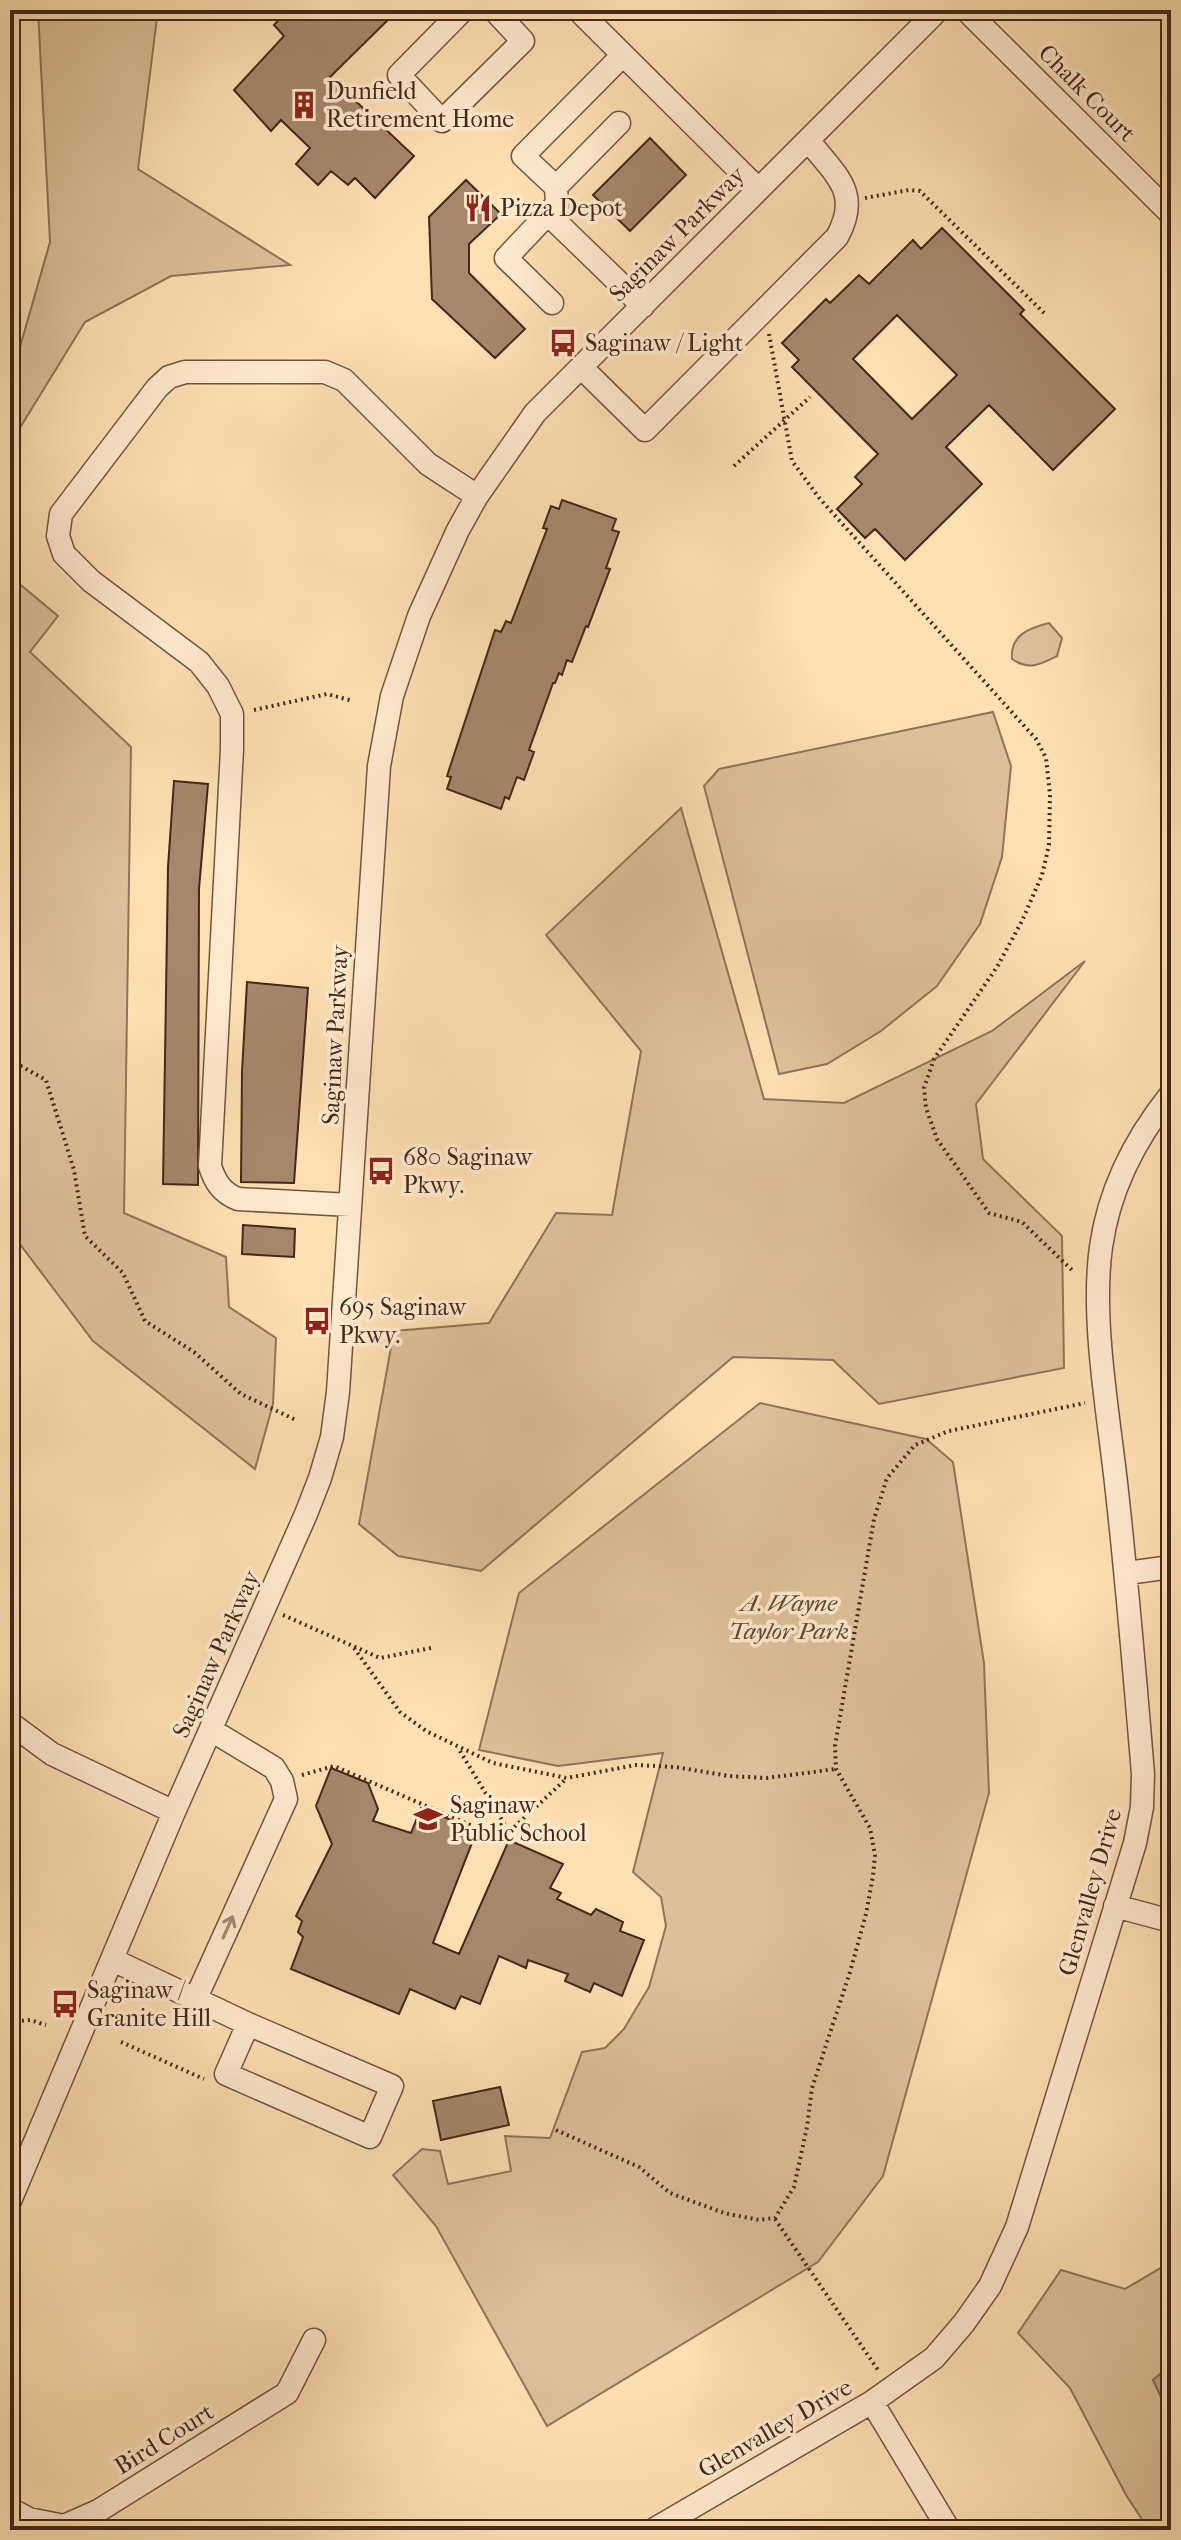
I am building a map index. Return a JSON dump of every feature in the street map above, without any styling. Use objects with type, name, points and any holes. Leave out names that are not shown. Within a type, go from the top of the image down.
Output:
[{"type":"street","points":[[463,10],[399,75],[442,121],[523,41],[500,12]]},
{"type":"street","points":[[578,10],[758,189]]},
{"type":"street","name":"Saginaw Parkway","points":[[10,2201],[174,1812],[266,1607],[320,1478],[332,1437],[338,1392],[379,766],[392,696],[419,616],[477,496],[535,413],[938,10]]},
{"type":"street","name":"Chalk Court","points":[[966,10],[1171,214]]},
{"type":"street","points":[[552,303],[506,258],[557,204],[556,187],[523,156],[623,55]]},
{"type":"street","points":[[556,187],[619,123]]},
{"type":"street","points":[[581,367],[645,430],[837,237],[848,217],[845,189],[808,140]]},
{"type":"street","points":[[548,214],[643,306]]},
{"type":"street","points":[[350,1205],[238,1199],[226,1195],[214,1180],[210,1166],[232,714],[218,686],[199,662],[91,581],[64,554],[58,536],[61,514],[157,388],[169,377],[185,372],[325,372],[344,380],[428,464],[477,496]]},
{"type":"street","name":"Glenvalley Drive","points":[[653,2530],[872,2402],[934,2358],[990,2286],[1017,2227],[1135,1843],[1142,1796],[1143,1774],[1127,1573],[1097,1295],[1101,1247],[1112,1195],[1148,1123],[1171,1094]]},
{"type":"street","points":[[1127,1573],[1171,1567]]},
{"type":"street","points":[[10,1723],[52,1754],[174,1812]]},
{"type":"street","points":[[196,1998],[286,1799],[282,1781],[274,1768],[211,1730]]},
{"type":"street","points":[[1115,1906],[1171,1921]]},
{"type":"street","points":[[113,1960],[248,2024],[392,2086],[370,2137],[226,2074],[248,2024]]},
{"type":"street","name":"Bird Court","points":[[10,2509],[29,2519],[64,2526],[98,2511],[287,2393],[314,2340]]},
{"type":"street","points":[[872,2402],[949,2530]]},
{"type":"path","points":[[848,201],[909,190],[920,191],[1044,313]]},
{"type":"path","points":[[762,311],[792,461],[820,499],[1036,739],[1046,758],[1050,795],[1049,845],[1042,875],[997,967],[934,1059],[924,1088],[926,1108],[937,1139],[989,1213],[1022,1222],[1074,1272]]},
{"type":"path","points":[[734,466],[810,397]]},
{"type":"path","points":[[232,714],[327,694],[353,701]]},
{"type":"path","points":[[10,1060],[46,1080],[74,1170],[85,1236],[123,1273],[145,1321],[194,1352],[241,1394],[296,1420]]},
{"type":"path","points":[[775,2218],[794,2187],[812,2088],[854,1958],[873,1876],[875,1855],[870,1828],[836,1769],[835,1746],[871,1534],[887,1478],[915,1445],[949,1431],[1095,1401]]},
{"type":"path","points":[[266,1607],[380,1658],[431,1648]]},
{"type":"path","points":[[354,1648],[400,1712],[426,1731],[493,1763],[567,1778],[636,1765],[767,1778],[836,1769]]},
{"type":"path","points":[[459,1749],[509,1832]]},
{"type":"path","points":[[282,1781],[334,1766],[484,1831],[509,1832],[567,1778]]},
{"type":"path","points":[[10,2022],[30,2020],[46,2025]]},
{"type":"path","points":[[121,2042],[202,2080],[226,2074]]},
{"type":"path","points":[[556,2130],[639,2167],[670,2193],[724,2213],[759,2220],[775,2218]]},
{"type":"path","points":[[775,2218],[882,2375]]},
{"type":"green space","points":[[38,10],[158,10],[138,169],[290,265],[171,276],[85,322],[10,444],[10,382],[50,242]]},
{"type":"green space","points":[[10,576],[58,616],[30,652],[131,747],[124,1213],[226,1257],[229,1307],[276,1338],[273,1404],[255,1469],[93,1341],[10,1231]]},
{"type":"green space","points":[[1049,623],[1062,638],[1057,656],[1040,664],[1029,665],[1012,659],[1014,644],[1022,634]]},
{"type":"green space","points":[[993,712],[1011,766],[1002,857],[980,924],[937,986],[881,1031],[827,1064],[779,1074],[704,786],[719,769]]},
{"type":"green space","points":[[681,808],[764,1099],[844,1103],[992,1031],[1085,961],[976,1104],[983,1159],[1062,1236],[1064,1368],[879,1404],[833,1360],[733,1357],[481,1571],[398,1556],[359,1524],[394,1331],[489,1323],[556,1213],[612,1215],[641,1051],[546,935]]},
{"type":"green space","name":"A. Wayne Taylor Park","points":[[760,1403],[926,1439],[953,1462],[984,1663],[989,1793],[883,2176],[818,2262],[547,2426],[436,2226],[393,2175],[422,2149],[440,2151],[448,2184],[511,2171],[505,2136],[550,2138],[582,2052],[605,2048],[624,2029],[649,1987],[666,1926],[661,1897],[633,1872],[663,1753],[558,1766],[479,1750],[519,1593]]},
{"type":"green space","points":[[1171,2246],[1171,2365],[1153,2380],[1171,2418],[1171,2530],[1149,2530],[1126,2495],[1070,2388],[1018,2333],[1061,2270],[1125,2289],[1162,2267]]},
{"type":"shaded area","points":[[1171,2365],[1171,2418],[1153,2380]]},
{"type":"building","name":"Dunfield Retirement Home","points":[[288,10],[398,10],[330,77],[414,156],[375,198],[355,178],[348,185],[331,171],[318,185],[296,164],[310,148],[281,120],[271,131],[234,90],[284,36],[274,25]]},
{"type":"building","points":[[650,138],[686,175],[630,231],[593,195]]},
{"type":"building","points":[[466,180],[501,214],[469,244],[469,273],[525,329],[495,358],[432,299],[429,217]]},
{"type":"building","points":[[942,228],[1024,310],[1020,314],[1115,409],[1053,470],[989,405],[946,447],[982,484],[905,560],[875,529],[865,538],[837,509],[862,484],[855,477],[878,454],[792,367],[799,360],[782,343],[826,299],[830,303],[859,275],[869,284],[913,240],[921,249]],"holes":[[[897,315],[957,375],[912,419],[853,359]]]},
{"type":"building","points":[[562,500],[616,519],[612,530],[619,532],[606,568],[610,569],[588,627],[572,662],[567,660],[562,675],[559,673],[553,683],[529,750],[534,752],[524,780],[517,777],[509,799],[505,797],[501,809],[447,789],[451,777],[447,776],[495,630],[501,632],[506,621],[511,623],[547,529],[543,528],[551,506],[559,509]]},
{"type":"building","points":[[174,781],[208,784],[199,889],[198,1185],[163,1184],[168,867]]},
{"type":"building","points":[[247,982],[308,988],[294,1183],[241,1182]]},
{"type":"building","points":[[243,1225],[295,1229],[294,1257],[242,1254]]},
{"type":"building","points":[[331,1768],[368,1783],[378,1809],[373,1821],[411,1833],[421,1808],[477,1830],[433,1943],[459,1954],[509,1840],[563,1864],[550,1888],[561,1893],[557,1899],[591,1915],[596,1909],[623,1922],[620,1931],[644,1940],[622,1996],[594,1983],[590,1992],[565,1981],[568,1974],[528,1960],[526,1968],[499,1956],[480,2004],[461,1996],[455,2009],[410,1989],[399,2014],[291,1969],[303,1937],[298,1932],[302,1921],[296,1916],[332,1844],[316,1806]]},
{"type":"building","points":[[500,2087],[509,2125],[441,2140],[433,2101]]},
{"type":"place","name":"Dunfield Retirement Home","points":[[304,105]]},
{"type":"place","name":"Pizza Depot","points":[[478,208]]},
{"type":"place","name":"Saginaw / Light","points":[[563,343]]},
{"type":"place","name":"680 Saginaw Pkwy.","points":[[381,1171]]},
{"type":"place","name":"695 Saginaw Pkwy.","points":[[317,1321]]},
{"type":"place","name":"Saginaw Public School","points":[[428,1819]]},
{"type":"place","name":"Saginaw / Granite Hill","points":[[65,2004]]}]
